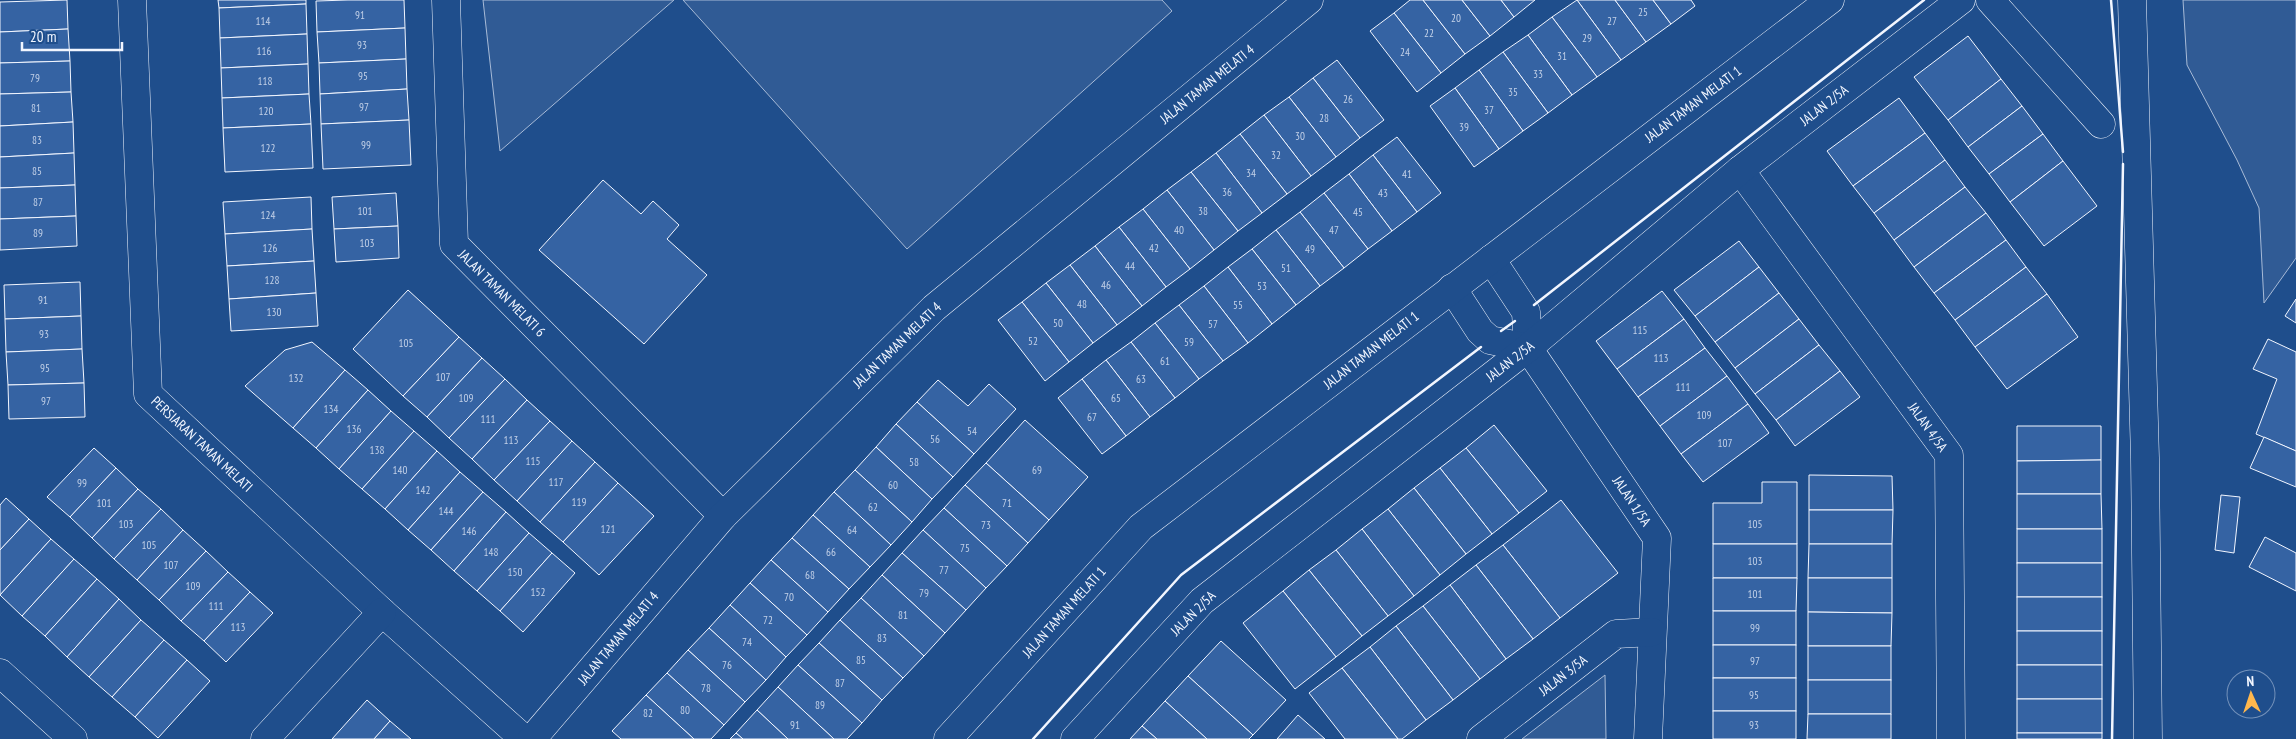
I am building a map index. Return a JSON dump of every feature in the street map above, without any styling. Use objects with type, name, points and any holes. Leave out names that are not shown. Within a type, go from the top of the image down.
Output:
[{"type":"street","name":"PERSIARAN TAMAN MELATI","points":[[132,0],[148,394],[382,612],[524,739]]},
{"type":"street","name":"JALAN TAMAN MELATI 6","points":[[446,0],[454,244],[723,516]]},
{"type":"street","name":"JALAN TAMAN MELATI 4","points":[[532,739],[723,516],[934,308],[1309,0]]},
{"type":"street","name":"JALAN TAMAN MELATI 1","points":[[948,739],[1141,527],[1830,0]]},
{"type":"street","name":"JALAN 2/5A","points":[[1075,739],[1202,601],[1528,348],[1740,170],[1961,0]]},
{"type":"street","points":[[1990,0],[2101,124]]},
{"type":"street","points":[[2132,0],[2145,458],[2148,739]]},
{"type":"street","name":"JALAN 4/5A","points":[[1740,170],[1949,455],[1951,739]]},
{"type":"street","points":[[1452,288],[1480,332],[1490,340],[1528,348],[1526,312],[1491,259]]},
{"type":"street","name":"JALAN 1/5A","points":[[1528,348],[1657,538],[1648,739]]},
{"type":"street","points":[[265,739],[382,612]]},
{"type":"street","name":"JALAN 3/5A","points":[[1481,739],[1616,634],[1652,632]]},
{"type":"street","points":[[0,673],[73,739]]},
{"type":"shaded area","points":[[483,0],[674,0],[500,151]]},
{"type":"shaded area","points":[[683,0],[1162,0],[1172,11],[907,249]]},
{"type":"shaded area","points":[[2183,0],[2296,0],[2296,258],[2264,303],[2259,208],[2237,160],[2187,65]]},
{"type":"shaded area","points":[[1605,675],[1606,739],[1522,739]]},
{"type":"building","points":[[67,0],[68,29],[0,32],[0,2]]},
{"type":"building","points":[[218,0],[306,0],[306,4],[219,8]]},
{"type":"building","points":[[404,0],[405,28],[317,32],[316,1]]},
{"type":"building","points":[[1410,0],[1423,0],[1465,54],[1441,73],[1394,13]]},
{"type":"building","points":[[1423,0],[1462,0],[1490,36],[1465,54]]},
{"type":"building","points":[[1462,0],[1501,0],[1514,17],[1490,36]]},
{"type":"building","points":[[1501,0],[1535,0],[1514,17]]},
{"type":"building","points":[[1577,0],[1615,0],[1646,42],[1621,60]]},
{"type":"building","points":[[1577,0],[1621,60],[1597,77],[1552,17]]},
{"type":"building","points":[[1615,0],[1653,0],[1671,24],[1646,42]]},
{"type":"building","points":[[1653,0],[1691,0],[1695,6],[1671,24]]},
{"type":"building","points":[[306,4],[307,34],[220,38],[219,8]]},
{"type":"building","points":[[1394,13],[1441,73],[1417,92],[1370,31]]},
{"type":"building","points":[[1552,17],[1597,77],[1572,95],[1528,35]]},
{"type":"building","points":[[405,28],[406,59],[319,63],[317,32]]},
{"type":"building","points":[[68,29],[70,61],[0,63],[0,32]]},
{"type":"building","points":[[307,34],[308,64],[221,68],[220,38]]},
{"type":"building","points":[[1528,35],[1572,95],[1548,113],[1503,52]]},
{"type":"building","points":[[1968,36],[2001,79],[1948,120],[1914,77]]},
{"type":"building","points":[[1503,52],[1548,113],[1523,131],[1479,70]]},
{"type":"building","points":[[406,59],[407,89],[320,94],[319,63]]},
{"type":"building","points":[[1337,60],[1384,120],[1360,138],[1313,78]]},
{"type":"building","points":[[70,61],[71,92],[0,94],[0,63]]},
{"type":"building","points":[[308,64],[309,94],[222,98],[221,68]]},
{"type":"building","points":[[1479,70],[1523,131],[1499,149],[1455,88]]},
{"type":"building","points":[[1313,78],[1360,138],[1336,157],[1289,97]]},
{"type":"building","points":[[2001,79],[2022,106],[1968,147],[1948,120]]},
{"type":"building","points":[[1455,88],[1499,149],[1474,167],[1430,106]]},
{"type":"building","points":[[407,89],[409,120],[321,124],[320,94]]},
{"type":"building","points":[[71,92],[73,122],[0,126],[0,94]]},
{"type":"building","points":[[309,94],[311,124],[223,128],[222,98]]},
{"type":"building","points":[[1289,97],[1336,157],[1311,176],[1264,115]]},
{"type":"building","points":[[1899,98],[1925,133],[1853,186],[1827,151]]},
{"type":"building","points":[[2022,106],[2043,134],[1989,174],[1968,147]]},
{"type":"building","points":[[1264,115],[1311,176],[1287,194],[1240,134]]},
{"type":"building","points":[[409,120],[411,165],[323,169],[321,124]]},
{"type":"building","points":[[73,122],[74,153],[0,157],[0,126]]},
{"type":"building","points":[[311,124],[313,168],[225,172],[223,128]]},
{"type":"building","points":[[1925,133],[1945,160],[1874,213],[1853,186]]},
{"type":"building","points":[[1240,134],[1287,194],[1262,213],[1216,153]]},
{"type":"building","points":[[2043,134],[2063,161],[2010,202],[1989,174]]},
{"type":"building","points":[[1397,137],[1441,193],[1417,212],[1373,155]]},
{"type":"building","points":[[74,153],[75,185],[0,188],[0,157]]},
{"type":"building","points":[[1216,153],[1262,213],[1238,231],[1191,172]]},
{"type":"building","points":[[1373,155],[1417,212],[1392,231],[1349,174]]},
{"type":"building","points":[[1945,160],[1965,187],[1894,240],[1874,213]]},
{"type":"building","points":[[2063,161],[2097,206],[2044,246],[2010,202]]},
{"type":"building","points":[[1191,172],[1238,231],[1214,250],[1167,190]]},
{"type":"building","points":[[1349,174],[1392,231],[1368,249],[1324,193]]},
{"type":"building","points":[[603,180],[641,214],[653,201],[679,225],[667,239],[707,275],[644,344],[539,250]]},
{"type":"building","points":[[75,185],[76,216],[0,219],[0,188]]},
{"type":"building","points":[[1965,187],[1986,213],[1914,267],[1894,240]]},
{"type":"building","points":[[1167,190],[1214,250],[1190,269],[1143,209]]},
{"type":"building","points":[[396,193],[398,226],[334,229],[332,197]]},
{"type":"building","points":[[1324,193],[1368,249],[1344,268],[1300,212]]},
{"type":"building","points":[[311,197],[312,229],[225,234],[223,202]]},
{"type":"building","points":[[1143,209],[1190,269],[1166,287],[1119,227]]},
{"type":"building","points":[[1300,212],[1344,268],[1320,286],[1276,230]]},
{"type":"building","points":[[1986,213],[2006,240],[1934,293],[1914,267]]},
{"type":"building","points":[[76,216],[77,246],[0,250],[0,219]]},
{"type":"building","points":[[398,226],[399,258],[336,262],[334,229]]},
{"type":"building","points":[[1119,227],[1166,287],[1142,306],[1095,246]]},
{"type":"building","points":[[312,229],[314,261],[227,266],[225,234]]},
{"type":"building","points":[[1276,230],[1320,286],[1296,305],[1252,249]]},
{"type":"building","points":[[2006,240],[2026,267],[1955,320],[1934,293]]},
{"type":"building","points":[[1739,241],[1759,267],[1695,316],[1674,290]]},
{"type":"building","points":[[1095,246],[1142,306],[1117,325],[1070,265]]},
{"type":"building","points":[[1252,249],[1296,305],[1272,324],[1228,267]]},
{"type":"building","points":[[314,261],[316,293],[229,299],[227,266]]},
{"type":"building","points":[[1070,265],[1117,325],[1093,343],[1046,283]]},
{"type":"building","points":[[1228,267],[1272,324],[1248,343],[1204,286]]},
{"type":"building","points":[[1759,267],[1779,293],[1715,342],[1695,316]]},
{"type":"building","points":[[2026,267],[2047,294],[1975,347],[1955,320]]},
{"type":"building","points":[[80,282],[81,316],[5,319],[4,285]]},
{"type":"building","points":[[1046,283],[1093,343],[1069,362],[1022,302]]},
{"type":"building","points":[[1204,286],[1248,343],[1223,361],[1179,305]]},
{"type":"building","points":[[408,290],[459,337],[403,396],[353,349]]},
{"type":"building","points":[[1662,291],[1684,319],[1617,369],[1596,341]]},
{"type":"building","points":[[316,293],[318,326],[231,331],[229,299]]},
{"type":"building","points":[[1779,293],[1799,319],[1735,368],[1715,342]]},
{"type":"building","points":[[2047,294],[2078,337],[2007,389],[1975,347]]},
{"type":"building","points":[[2296,299],[2296,323],[2285,316]]},
{"type":"building","points":[[1022,302],[1069,362],[1045,381],[998,320]]},
{"type":"building","points":[[1179,305],[1223,361],[1199,379],[1155,323]]},
{"type":"building","points":[[81,316],[82,349],[6,352],[5,319]]},
{"type":"building","points":[[1684,319],[1705,348],[1638,397],[1617,369]]},
{"type":"building","points":[[1799,319],[1819,345],[1755,394],[1735,368]]},
{"type":"building","points":[[1155,323],[1199,379],[1175,398],[1131,342]]},
{"type":"building","points":[[459,337],[482,358],[427,417],[403,396]]},
{"type":"building","points":[[2268,339],[2296,352],[2296,451],[2256,434],[2277,379],[2253,369]]},
{"type":"building","points":[[312,342],[345,370],[293,428],[245,386],[285,350]]},
{"type":"building","points":[[1131,342],[1175,398],[1150,417],[1106,360]]},
{"type":"building","points":[[1819,345],[1840,371],[1776,420],[1755,394]]},
{"type":"building","points":[[1705,348],[1727,376],[1660,426],[1638,397]]},
{"type":"building","points":[[82,349],[84,383],[8,385],[6,352]]},
{"type":"building","points":[[482,358],[505,379],[449,438],[427,417]]},
{"type":"building","points":[[1106,360],[1150,417],[1126,436],[1082,379]]},
{"type":"building","points":[[345,370],[368,390],[316,448],[293,428]]},
{"type":"building","points":[[1840,371],[1860,397],[1795,446],[1776,420]]},
{"type":"building","points":[[1727,376],[1748,404],[1681,454],[1660,426]]},
{"type":"building","points":[[505,379],[527,400],[472,459],[449,438]]},
{"type":"building","points":[[1082,379],[1126,436],[1102,454],[1058,398]]},
{"type":"building","points":[[938,380],[968,406],[989,384],[1016,409],[974,454],[917,402]]},
{"type":"building","points":[[84,383],[85,417],[9,419],[8,385]]},
{"type":"building","points":[[368,390],[391,411],[339,469],[316,448]]},
{"type":"building","points":[[527,400],[550,421],[494,480],[472,459]]},
{"type":"building","points":[[917,402],[974,454],[953,477],[896,424]]},
{"type":"building","points":[[1748,404],[1769,433],[1703,482],[1681,454]]},
{"type":"building","points":[[391,411],[414,431],[362,489],[339,469]]},
{"type":"building","points":[[1025,420],[1088,477],[1049,520],[986,463]]},
{"type":"building","points":[[550,421],[572,441],[517,501],[494,480]]},
{"type":"building","points":[[896,424],[953,477],[932,499],[876,447]]},
{"type":"building","points":[[1494,425],[1547,491],[1519,513],[1466,448]]},
{"type":"building","points":[[2017,426],[2101,426],[2101,460],[2017,461]]},
{"type":"building","points":[[414,431],[437,451],[385,509],[362,489]]},
{"type":"building","points":[[2264,437],[2296,451],[2296,487],[2250,468]]},
{"type":"building","points":[[572,441],[595,462],[540,522],[517,501]]},
{"type":"building","points":[[876,447],[932,499],[912,522],[855,470]]},
{"type":"building","points":[[94,448],[116,468],[70,517],[47,497]]},
{"type":"building","points":[[1466,448],[1519,513],[1492,534],[1440,468]]},
{"type":"building","points":[[437,451],[460,472],[408,530],[385,509]]},
{"type":"building","points":[[2101,460],[2101,494],[2017,494],[2017,461]]},
{"type":"building","points":[[595,462],[618,483],[563,542],[540,522]]},
{"type":"building","points":[[986,463],[1049,520],[1028,543],[965,485]]},
{"type":"building","points":[[116,468],[138,489],[92,538],[70,517]]},
{"type":"building","points":[[1440,468],[1492,534],[1466,554],[1414,488]]},
{"type":"building","points":[[855,470],[912,522],[891,545],[834,492]]},
{"type":"building","points":[[460,472],[483,492],[431,550],[408,530]]},
{"type":"building","points":[[1809,475],[1892,476],[1893,510],[1809,510]]},
{"type":"building","points":[[1762,482],[1797,482],[1797,544],[1713,544],[1713,503],[1762,503]]},
{"type":"building","points":[[618,483],[654,516],[599,575],[563,542]]},
{"type":"building","points":[[965,485],[1028,543],[1007,566],[944,508]]},
{"type":"building","points":[[1414,488],[1466,554],[1440,575],[1388,509]]},
{"type":"building","points":[[138,489],[161,509],[114,559],[92,538]]},
{"type":"building","points":[[483,492],[506,512],[454,571],[431,550]]},
{"type":"building","points":[[834,492],[891,545],[870,567],[813,515]]},
{"type":"building","points":[[2017,494],[2101,494],[2102,529],[2017,529]]},
{"type":"building","points":[[2221,495],[2240,497],[2234,553],[2215,550]]},
{"type":"building","points":[[6,498],[29,519],[0,550],[0,505]]},
{"type":"building","points":[[1561,500],[1618,573],[1560,618],[1503,545]]},
{"type":"building","points":[[944,508],[1007,566],[986,588],[923,530]]},
{"type":"building","points":[[161,509],[183,530],[137,580],[114,559]]},
{"type":"building","points":[[1388,509],[1440,575],[1414,596],[1362,529]]},
{"type":"building","points":[[1809,510],[1893,510],[1892,544],[1809,544]]},
{"type":"building","points":[[506,512],[529,533],[477,591],[454,571]]},
{"type":"building","points":[[813,515],[870,567],[849,589],[792,538]]},
{"type":"building","points":[[29,519],[51,539],[0,595],[0,550]]},
{"type":"building","points":[[1362,529],[1414,596],[1388,616],[1336,550]]},
{"type":"building","points":[[2017,529],[2102,529],[2102,563],[2017,563]]},
{"type":"building","points":[[183,530],[206,551],[159,600],[137,580]]},
{"type":"building","points":[[923,530],[986,588],[966,610],[902,553]]},
{"type":"building","points":[[529,533],[552,553],[500,611],[477,591]]},
{"type":"building","points":[[2265,537],[2296,553],[2296,591],[2249,567]]},
{"type":"building","points":[[792,538],[849,589],[828,612],[771,560]]},
{"type":"building","points":[[51,539],[74,559],[22,616],[0,595]]},
{"type":"building","points":[[1713,544],[1797,544],[1797,578],[1713,578]]},
{"type":"building","points":[[1809,544],[1892,544],[1892,578],[1808,578]]},
{"type":"building","points":[[1503,545],[1560,618],[1533,639],[1476,565]]},
{"type":"building","points":[[1336,550],[1388,616],[1362,636],[1309,570]]},
{"type":"building","points":[[206,551],[228,572],[181,621],[159,600]]},
{"type":"building","points":[[552,553],[575,573],[523,632],[500,611]]},
{"type":"building","points":[[902,553],[966,610],[945,633],[882,575]]},
{"type":"building","points":[[74,559],[97,579],[45,636],[22,616]]},
{"type":"building","points":[[771,560],[828,612],[807,635],[750,583]]},
{"type":"building","points":[[2017,563],[2102,563],[2102,597],[2017,597]]},
{"type":"building","points":[[1476,565],[1533,639],[1506,659],[1450,585]]},
{"type":"building","points":[[1309,570],[1362,636],[1336,657],[1283,591]]},
{"type":"building","points":[[228,572],[250,592],[204,641],[181,621]]},
{"type":"building","points":[[882,575],[945,633],[924,656],[861,598]]},
{"type":"building","points":[[1713,578],[1797,578],[1796,611],[1713,611]]},
{"type":"building","points":[[1808,578],[1892,578],[1892,613],[1808,612]]},
{"type":"building","points":[[97,579],[119,599],[67,657],[45,636]]},
{"type":"building","points":[[750,583],[807,635],[786,657],[730,605]]},
{"type":"building","points":[[1450,585],[1506,659],[1480,679],[1423,606]]},
{"type":"building","points":[[1283,591],[1336,657],[1295,689],[1243,623]]},
{"type":"building","points":[[250,592],[273,613],[226,662],[204,641]]},
{"type":"building","points":[[2017,597],[2102,597],[2102,631],[2017,631]]},
{"type":"building","points":[[861,598],[924,656],[903,678],[840,620]]},
{"type":"building","points":[[119,599],[141,620],[89,677],[67,657]]},
{"type":"building","points":[[730,605],[786,657],[766,680],[709,628]]},
{"type":"building","points":[[1423,606],[1480,679],[1453,700],[1396,626]]},
{"type":"building","points":[[1713,611],[1796,611],[1796,645],[1713,645]]},
{"type":"building","points":[[1808,612],[1892,613],[1891,646],[1808,646]]},
{"type":"building","points":[[141,620],[164,640],[112,697],[89,677]]},
{"type":"building","points":[[840,620],[903,678],[882,700],[819,643]]},
{"type":"building","points":[[1396,626],[1453,700],[1426,720],[1370,647]]},
{"type":"building","points":[[709,628],[766,680],[745,702],[688,650]]},
{"type":"building","points":[[2017,631],[2102,631],[2102,665],[2017,665]]},
{"type":"building","points":[[164,640],[187,660],[135,717],[112,697]]},
{"type":"building","points":[[1221,641],[1286,700],[1253,735],[1188,676]]},
{"type":"building","points":[[819,643],[882,700],[862,723],[798,665]]},
{"type":"building","points":[[1713,645],[1796,645],[1796,678],[1713,678]]},
{"type":"building","points":[[1808,646],[1891,646],[1891,680],[1808,680]]},
{"type":"building","points":[[1370,647],[1426,720],[1402,739],[1398,739],[1342,668]]},
{"type":"building","points":[[688,650],[745,702],[724,725],[667,673]]},
{"type":"building","points":[[187,660],[210,681],[158,738],[135,717]]},
{"type":"building","points":[[798,665],[862,723],[847,739],[834,739],[778,687]]},
{"type":"building","points":[[2017,665],[2102,665],[2102,699],[2017,699]]},
{"type":"building","points":[[1342,668],[1398,739],[1345,739],[1309,693]]},
{"type":"building","points":[[667,673],[724,725],[711,739],[694,739],[646,695]]},
{"type":"building","points":[[1188,676],[1253,735],[1249,739],[1207,739],[1165,701]]},
{"type":"building","points":[[1713,678],[1796,678],[1796,711],[1713,711]]},
{"type":"building","points":[[1808,680],[1891,680],[1891,714],[1808,714]]},
{"type":"building","points":[[778,687],[834,739],[788,739],[757,710]]},
{"type":"building","points":[[646,695],[694,739],[621,739],[612,731]]},
{"type":"building","points":[[2017,699],[2102,699],[2102,733],[2017,733]]},
{"type":"building","points":[[367,700],[390,721],[374,739],[332,739]]},
{"type":"building","points":[[1165,701],[1207,739],[1157,739],[1142,726]]},
{"type":"building","points":[[757,710],[788,739],[743,739],[736,733]]},
{"type":"building","points":[[1713,711],[1796,711],[1796,739],[1713,739]]},
{"type":"building","points":[[1808,714],[1891,714],[1891,739],[1807,739]]},
{"type":"building","points":[[1298,715],[1325,739],[1277,739]]},
{"type":"building","points":[[390,721],[411,739],[374,739]]},
{"type":"building","points":[[1142,726],[1157,739],[1130,739]]},
{"type":"building","points":[[736,733],[743,739],[730,739]]},
{"type":"building","points":[[2017,733],[2102,733],[2102,739],[2017,739]]},
{"type":"wall","points":[[1534,305],[1924,0]]},
{"type":"wall","points":[[2111,0],[2123,152]]},
{"type":"wall","points":[[2112,739],[2123,164]]},
{"type":"wall","points":[[1501,331],[1515,321]]},
{"type":"wall","points":[[1033,739],[1181,575],[1481,347]]}]
